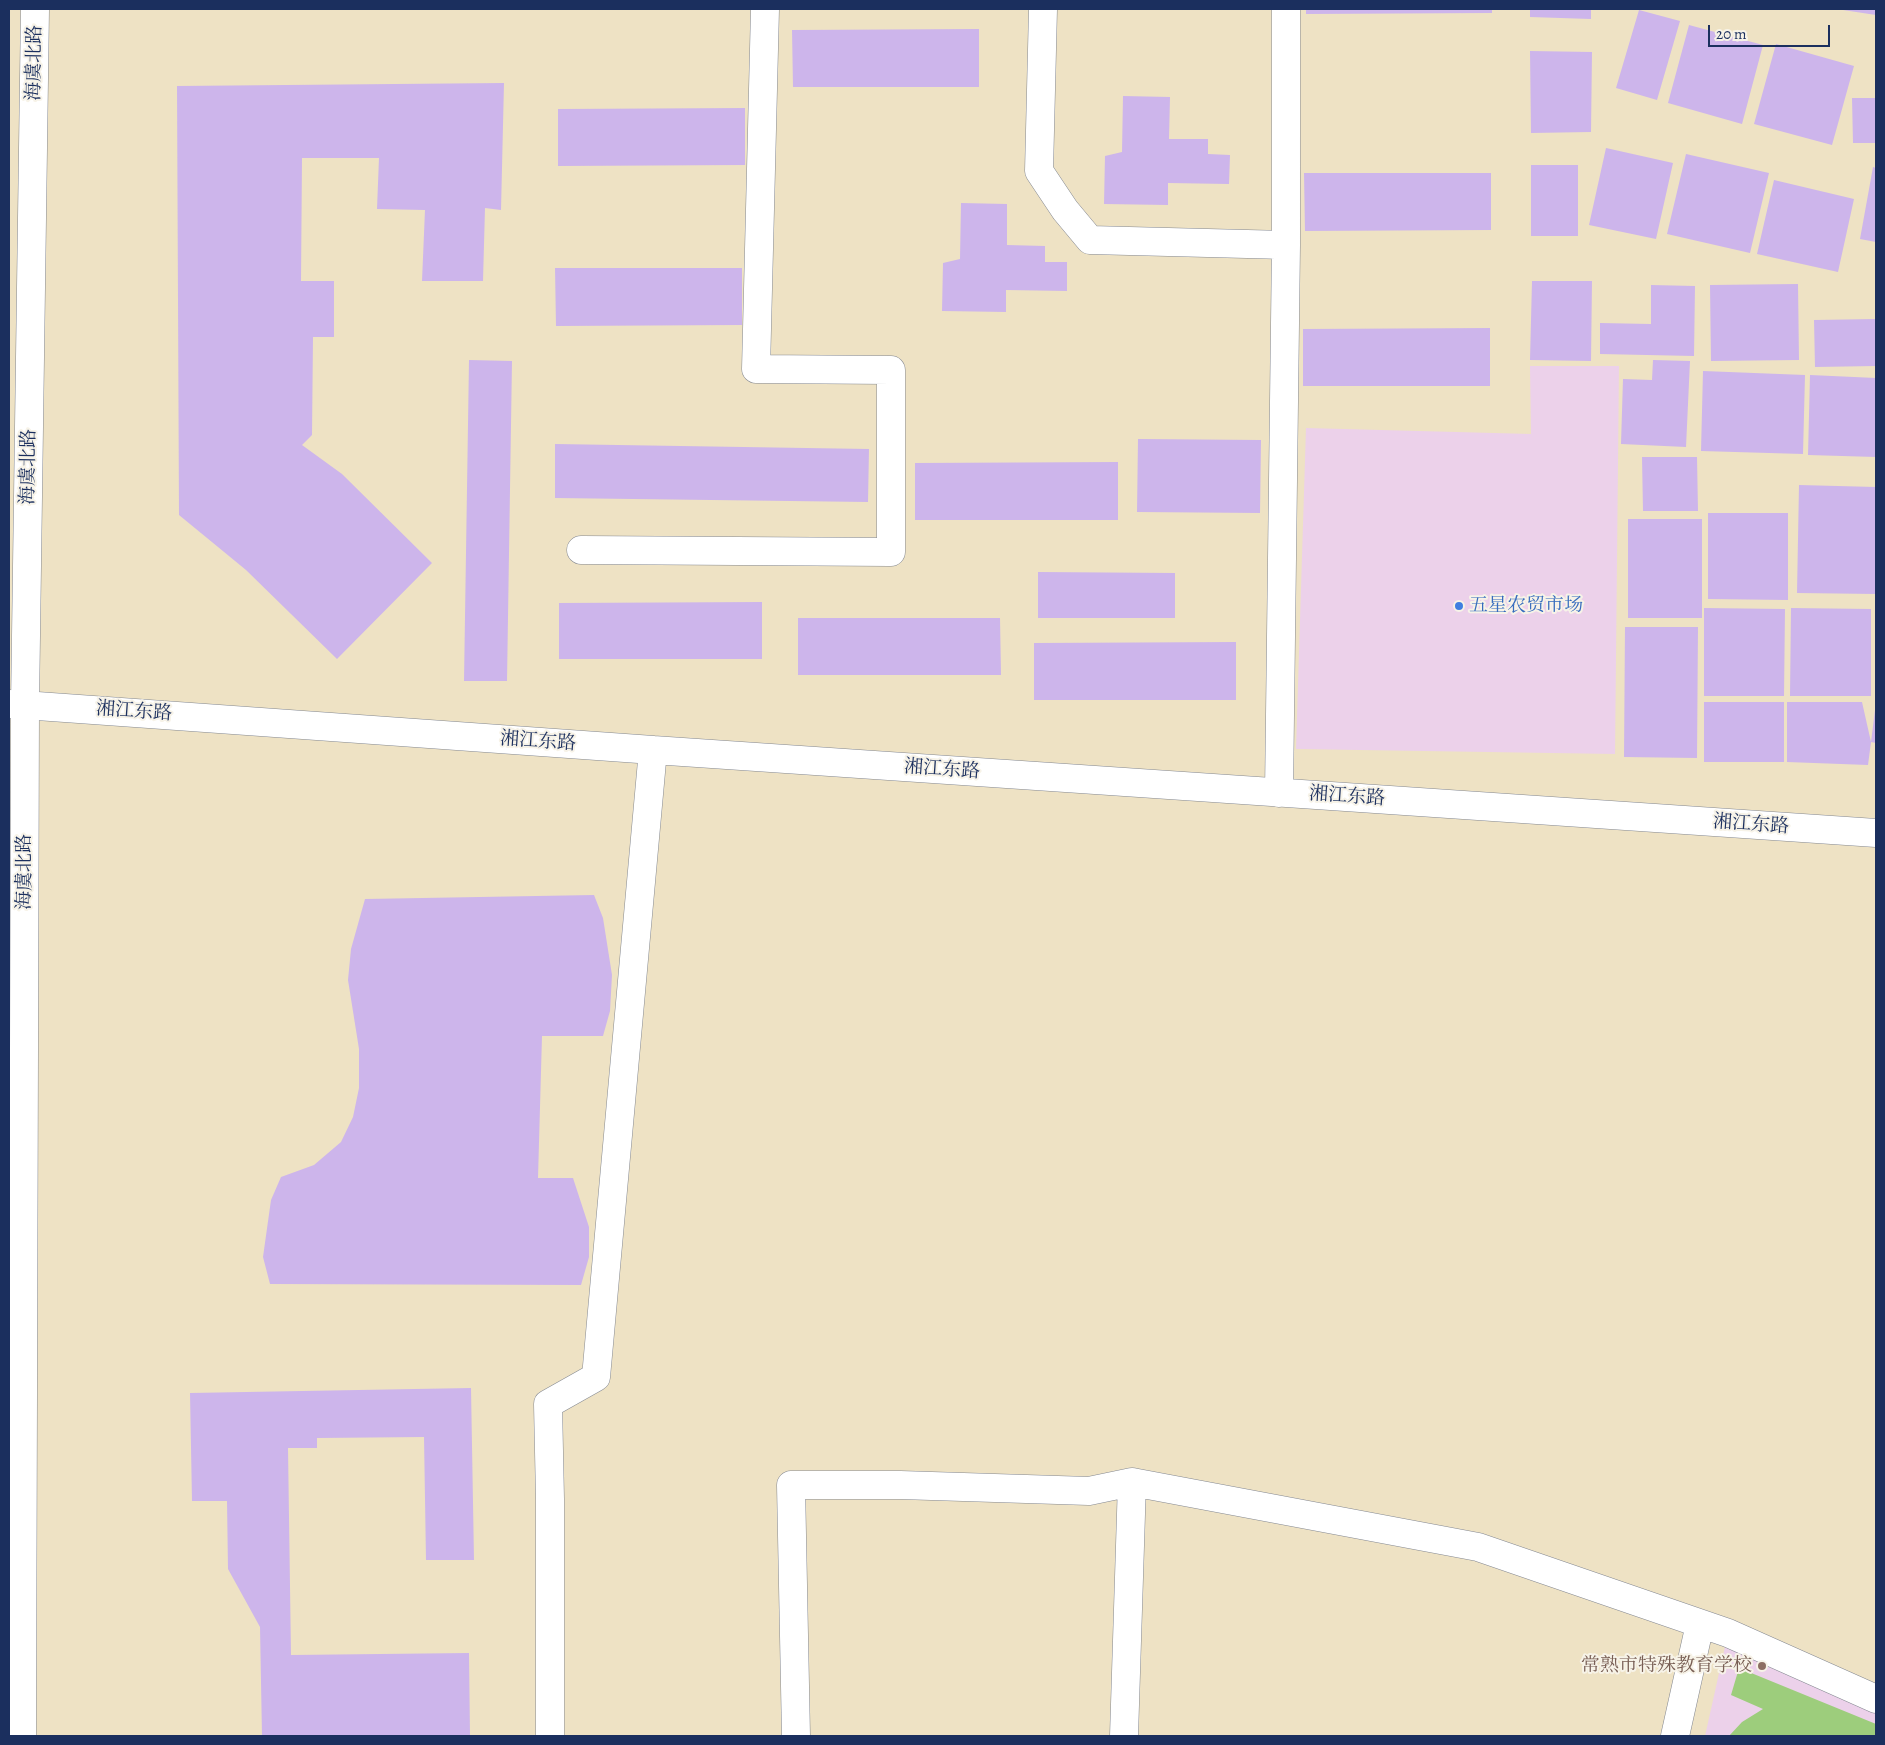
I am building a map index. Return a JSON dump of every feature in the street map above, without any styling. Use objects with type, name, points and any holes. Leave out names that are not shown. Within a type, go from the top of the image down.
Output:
[{"type":"street","name":"海虞北路","points":[[22,1736],[17,705],[35,9]]},
{"type":"street","points":[[581,550],[891,552],[891,370],[756,369],[766,9]]},
{"type":"street","points":[[1043,9],[1040,171],[1065,210],[1090,240],[1286,245]]},
{"type":"street","points":[[1279,792],[1286,245],[1286,9]]},
{"type":"street","name":"湘江东路","points":[[17,705],[1876,834]]},
{"type":"street","points":[[550,1736],[548,1404],[596,1378],[653,750]]},
{"type":"street","points":[[1124,1736],[1132,1482]]},
{"type":"street","points":[[796,1736],[791,1485],[900,1485],[1089,1492],[1132,1482],[1478,1547],[1728,1633],[1876,1699]]},
{"type":"street","points":[[1675,1736],[1700,1624]]},
{"type":"shaded area","name":"五星农贸市场","points":[[1530,366],[1619,366],[1615,754],[1296,749],[1306,428],[1531,434]]},
{"type":"shaded area","name":"常熟市特殊教育学校","points":[[1728,1633],[1876,1699],[1876,1736],[1705,1736]]},
{"type":"green space","points":[[1739,1668],[1876,1724],[1876,1736],[1729,1736],[1742,1722],[1763,1709],[1731,1695]]},
{"type":"building","points":[[1306,9],[1492,9],[1492,13],[1306,14]]},
{"type":"building","points":[[1530,9],[1591,9],[1591,19],[1530,17]]},
{"type":"building","points":[[1876,9],[1876,15],[1843,10]]},
{"type":"building","points":[[1639,10],[1680,21],[1657,100],[1616,88]]},
{"type":"building","points":[[1689,25],[1763,45],[1742,124],[1668,103]]},
{"type":"building","points":[[979,29],[979,87],[793,87],[792,30]]},
{"type":"building","points":[[1776,44],[1854,66],[1832,145],[1754,124]]},
{"type":"building","points":[[1530,51],[1592,52],[1591,132],[1531,133]]},
{"type":"building","points":[[504,83],[501,210],[485,208],[483,281],[422,281],[425,210],[377,209],[379,158],[302,158],[301,281],[334,281],[334,337],[313,337],[312,435],[302,445],[342,474],[432,563],[337,659],[246,570],[179,515],[177,86]]},
{"type":"building","points":[[1123,96],[1170,97],[1169,139],[1208,139],[1208,154],[1230,155],[1229,184],[1168,183],[1168,205],[1104,204],[1105,156],[1122,152]]},
{"type":"building","points":[[1852,98],[1876,98],[1876,143],[1853,143]]},
{"type":"building","points":[[745,108],[745,165],[558,166],[558,109]]},
{"type":"building","points":[[1606,148],[1673,163],[1656,239],[1589,225]]},
{"type":"building","points":[[1686,154],[1769,173],[1750,253],[1667,234]]},
{"type":"building","points":[[1531,165],[1578,165],[1578,236],[1531,236]]},
{"type":"building","points":[[1873,167],[1876,168],[1876,242],[1860,239]]},
{"type":"building","points":[[1304,173],[1491,173],[1491,230],[1305,231]]},
{"type":"building","points":[[1774,180],[1854,199],[1838,272],[1757,254]]},
{"type":"building","points":[[961,203],[1007,204],[1007,245],[1045,246],[1045,262],[1067,262],[1067,291],[1006,290],[1006,312],[942,311],[943,263],[960,259]]},
{"type":"building","points":[[555,268],[742,268],[742,325],[556,326]]},
{"type":"building","points":[[1532,281],[1592,281],[1591,361],[1530,360]]},
{"type":"building","points":[[1798,284],[1799,360],[1711,361],[1710,285]]},
{"type":"building","points":[[1651,285],[1695,286],[1694,356],[1600,354],[1600,323],[1651,324]]},
{"type":"building","points":[[1876,319],[1876,366],[1815,367],[1814,320]]},
{"type":"building","points":[[1490,328],[1490,386],[1303,386],[1303,329]]},
{"type":"building","points":[[469,360],[512,361],[507,681],[464,681]]},
{"type":"building","points":[[1653,360],[1690,361],[1686,447],[1621,444],[1623,379],[1652,380]]},
{"type":"building","points":[[1703,371],[1805,375],[1803,454],[1701,451]]},
{"type":"building","points":[[1810,375],[1876,378],[1876,457],[1808,455]]},
{"type":"building","points":[[1138,439],[1261,440],[1260,513],[1137,512]]},
{"type":"building","points":[[555,444],[869,449],[868,502],[555,498]]},
{"type":"building","points":[[1642,457],[1697,457],[1698,511],[1643,511]]},
{"type":"building","points":[[1118,462],[1118,520],[915,520],[915,463]]},
{"type":"building","points":[[1799,485],[1876,487],[1876,594],[1797,593]]},
{"type":"building","points":[[1708,513],[1788,513],[1788,600],[1708,599]]},
{"type":"building","points":[[1628,519],[1702,519],[1702,618],[1628,618]]},
{"type":"building","points":[[1038,572],[1175,573],[1175,618],[1038,618]]},
{"type":"building","points":[[762,602],[762,659],[559,659],[559,603]]},
{"type":"building","points":[[1704,608],[1785,609],[1784,696],[1704,696]]},
{"type":"building","points":[[1791,608],[1871,609],[1871,696],[1790,696]]},
{"type":"building","points":[[798,618],[1000,618],[1001,675],[798,675]]},
{"type":"building","points":[[1625,627],[1698,627],[1697,758],[1624,757]]},
{"type":"building","points":[[1236,642],[1236,700],[1034,700],[1034,643]]},
{"type":"building","points":[[1704,702],[1784,702],[1784,762],[1704,762]]},
{"type":"building","points":[[1787,702],[1862,702],[1871,742],[1868,765],[1787,762]]},
{"type":"building","points":[[1876,710],[1876,743],[1871,742]]},
{"type":"building","points":[[594,895],[603,918],[612,975],[610,1011],[603,1036],[542,1036],[538,1178],[573,1178],[589,1227],[589,1257],[581,1285],[270,1284],[263,1257],[271,1200],[281,1177],[314,1165],[341,1142],[353,1117],[359,1088],[359,1049],[348,980],[351,949],[365,899]]},
{"type":"building","points":[[471,1388],[474,1560],[426,1560],[424,1437],[317,1438],[317,1448],[288,1448],[291,1655],[469,1653],[470,1736],[262,1736],[260,1627],[228,1569],[227,1501],[192,1501],[190,1393]]},
{"type":"place","name":"五星农贸市场","points":[[1459,606]]},
{"type":"place","name":"常熟市特殊教育学校","points":[[1762,1666]]}]
